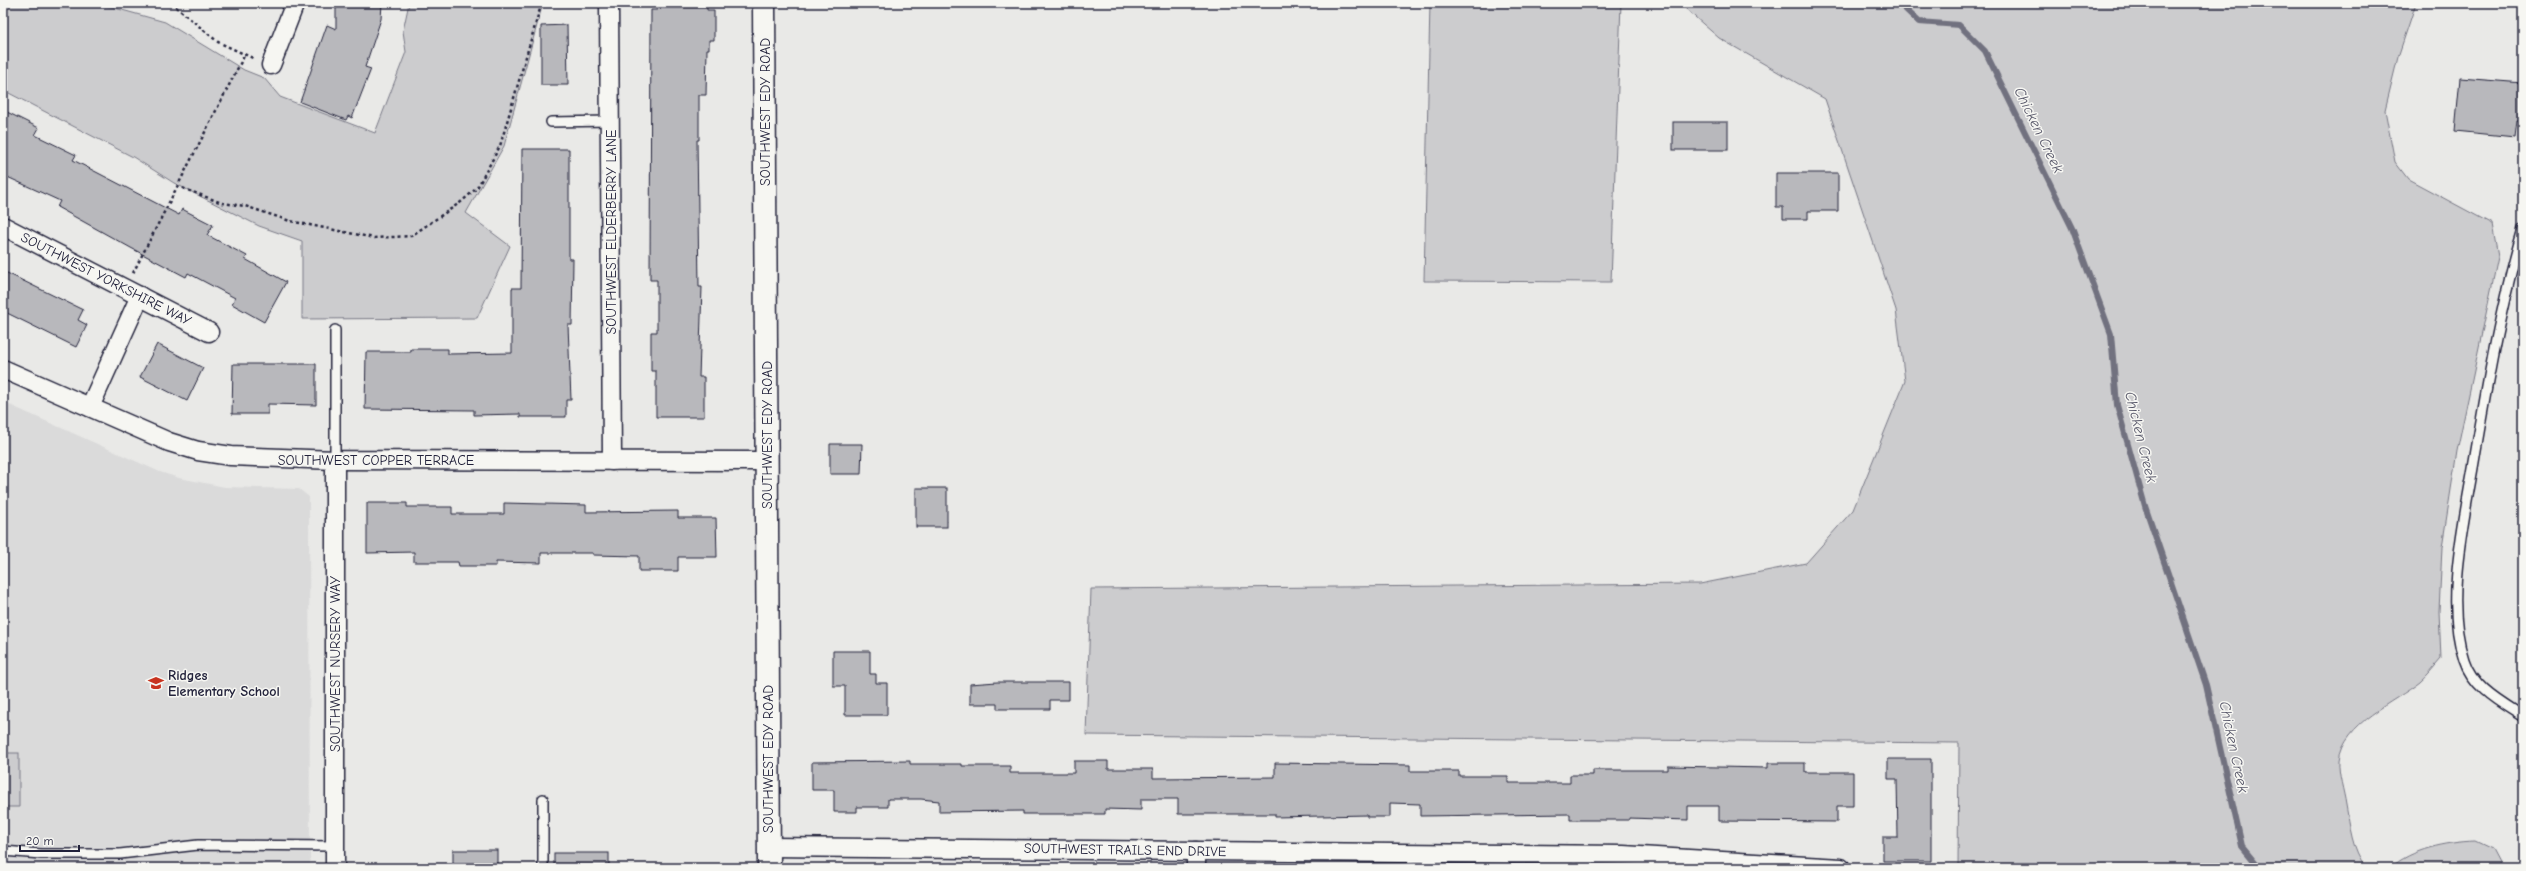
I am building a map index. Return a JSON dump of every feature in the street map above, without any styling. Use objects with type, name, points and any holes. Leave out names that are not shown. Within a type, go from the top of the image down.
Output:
[{"type":"main road","name":"SOUTHWEST EDY ROAD","points":[[764,3],[769,858]]},
{"type":"street","points":[[272,65],[295,3]]},
{"type":"street","name":"SOUTHWEST ELDERBERRY LANE","points":[[609,3],[612,461]]},
{"type":"street","name":"SOUTHWEST YORKSHIRE WAY","points":[[3,226],[209,332]]},
{"type":"street","points":[[90,407],[132,292]]},
{"type":"street","name":"SOUTHWEST COPPER TERRACE","points":[[3,369],[169,442],[198,451],[256,458],[335,460],[767,461]]},
{"type":"street","name":"SOUTHWEST NURSERY WAY","points":[[335,460],[335,868]]},
{"type":"street","name":"SOUTHWEST TRAILS END DRIVE","points":[[769,858],[1623,862],[1841,868]]},
{"type":"lane","points":[[551,122],[610,121]]},
{"type":"lane","points":[[2523,228],[2500,316],[2486,394],[2456,583],[2455,621],[2464,661],[2477,684],[2523,717]]},
{"type":"lane","points":[[335,330],[335,460]]},
{"type":"lane","points":[[543,799],[543,868]]},
{"type":"lane","points":[[3,851],[41,854],[120,854],[198,845],[335,846]]},
{"type":"path","points":[[171,3],[218,42],[272,65]]},
{"type":"path","points":[[178,185],[222,203],[245,206],[296,222],[374,238],[411,236],[462,202],[477,188],[500,146],[539,12],[544,3]]},
{"type":"path","points":[[132,292],[178,185],[245,54]]},
{"type":"path","points":[[181,868],[182,861]]},
{"type":"shaded area","points":[[3,3],[97,3],[165,22],[244,70],[264,78],[280,97],[375,133],[406,52],[403,31],[409,3],[543,3],[504,146],[466,213],[510,246],[477,318],[302,319],[302,241],[259,226],[174,183],[133,157],[3,90]]},
{"type":"shaded area","points":[[1430,3],[1621,3],[1611,282],[1424,281]]},
{"type":"shaded area","points":[[1679,3],[2416,3],[2398,57],[2385,110],[2395,162],[2408,179],[2492,224],[2498,257],[2457,451],[2442,547],[2439,611],[2441,659],[2420,682],[2360,724],[2350,735],[2343,747],[2339,760],[2340,777],[2352,838],[2361,861],[2366,868],[1958,868],[1959,743],[1086,735],[1091,589],[1700,584],[1806,563],[1853,510],[1905,381],[1896,310],[1825,99],[1719,38]]},
{"type":"shaded area","name":"Ridges Elementary School","points":[[3,402],[160,472],[179,478],[225,487],[299,489],[309,497],[310,868],[3,868]]},
{"type":"shaded area","points":[[3,753],[19,753],[19,807],[3,807]]},
{"type":"shaded area","points":[[2475,841],[2492,849],[2502,868],[2390,868],[2399,861],[2419,851],[2441,845]]},
{"type":"building","points":[[336,3],[382,3],[381,19],[365,67],[371,69],[352,118],[348,116],[346,120],[300,102],[327,25],[336,29]]},
{"type":"building","points":[[657,3],[707,3],[707,10],[714,10],[714,40],[709,40],[709,49],[707,49],[706,95],[699,95],[699,140],[697,140],[699,287],[702,287],[699,377],[704,377],[704,417],[656,417],[656,371],[651,371],[651,332],[657,332],[657,280],[650,280],[651,10],[657,10]]},
{"type":"building","points":[[567,25],[568,85],[541,85],[541,26]]},
{"type":"building","points":[[2460,78],[2523,83],[2523,121],[2517,121],[2515,137],[2455,131]]},
{"type":"building","points":[[3,110],[39,128],[35,135],[76,155],[73,160],[179,215],[182,209],[213,225],[207,235],[247,256],[245,259],[286,282],[264,322],[232,304],[235,298],[188,273],[186,277],[131,248],[57,207],[60,201],[3,175]]},
{"type":"building","points":[[1673,122],[1728,122],[1728,150],[1673,150]]},
{"type":"building","points":[[522,149],[569,149],[569,259],[573,259],[572,325],[568,325],[571,400],[566,400],[566,417],[520,417],[520,414],[474,415],[474,410],[365,409],[366,352],[411,352],[411,349],[448,349],[448,354],[512,353],[512,288],[521,288]]},
{"type":"building","points":[[1776,173],[1838,173],[1838,211],[1808,211],[1808,219],[1783,219],[1783,207],[1776,207]]},
{"type":"building","points":[[3,271],[83,310],[78,320],[87,325],[76,347],[3,311]]},
{"type":"building","points":[[157,344],[203,368],[187,401],[140,377]]},
{"type":"building","points":[[233,364],[316,364],[316,405],[268,404],[268,414],[232,414]]},
{"type":"building","points":[[830,444],[862,444],[861,474],[830,474]]},
{"type":"building","points":[[916,488],[947,488],[947,527],[916,527]]},
{"type":"building","points":[[367,503],[407,503],[407,507],[452,507],[452,514],[504,514],[504,503],[586,505],[586,512],[678,511],[678,518],[716,518],[717,557],[678,557],[678,571],[639,571],[639,556],[593,555],[593,553],[541,553],[541,563],[496,562],[496,566],[459,566],[458,562],[414,562],[414,552],[367,553]]},
{"type":"building","points":[[833,651],[870,651],[870,674],[876,674],[876,683],[887,683],[887,715],[845,715],[845,686],[833,686]]},
{"type":"building","points":[[997,682],[1069,682],[1069,700],[1050,700],[1050,709],[997,709],[997,704],[970,704],[970,684]]},
{"type":"building","points":[[1888,759],[1931,759],[1931,861],[1883,861],[1883,837],[1898,837],[1897,779],[1888,779]]},
{"type":"building","points":[[910,761],[910,764],[1010,766],[1010,773],[1074,773],[1074,761],[1108,761],[1108,769],[1153,769],[1153,778],[1275,777],[1275,763],[1410,765],[1410,771],[1459,771],[1459,776],[1508,776],[1508,783],[1570,783],[1570,775],[1593,775],[1593,770],[1668,770],[1668,766],[1768,768],[1768,763],[1805,763],[1805,772],[1853,772],[1853,806],[1837,806],[1837,822],[1719,821],[1719,806],[1688,806],[1688,820],[1629,818],[1629,820],[1570,820],[1570,814],[1420,816],[1420,804],[1390,803],[1390,817],[1367,817],[1367,815],[1275,817],[1275,814],[1178,814],[1178,799],[1141,799],[1141,810],[1105,809],[1105,814],[1023,814],[1023,811],[939,812],[939,801],[921,799],[888,799],[888,807],[857,807],[857,812],[834,812],[834,790],[812,790],[812,762]]},
{"type":"building","points":[[453,850],[497,850],[497,868],[453,868]]},
{"type":"building","points":[[554,853],[609,853],[609,868],[554,868]]},
{"type":"waterway","name":"Chicken Creek","points":[[1899,3],[1919,22],[1959,25],[1985,51],[2072,228],[2111,334],[2117,405],[2145,506],[2206,685],[2242,846],[2260,868]]},
{"type":"place","name":"Ridges Elementary School","points":[[156,683]]}]
